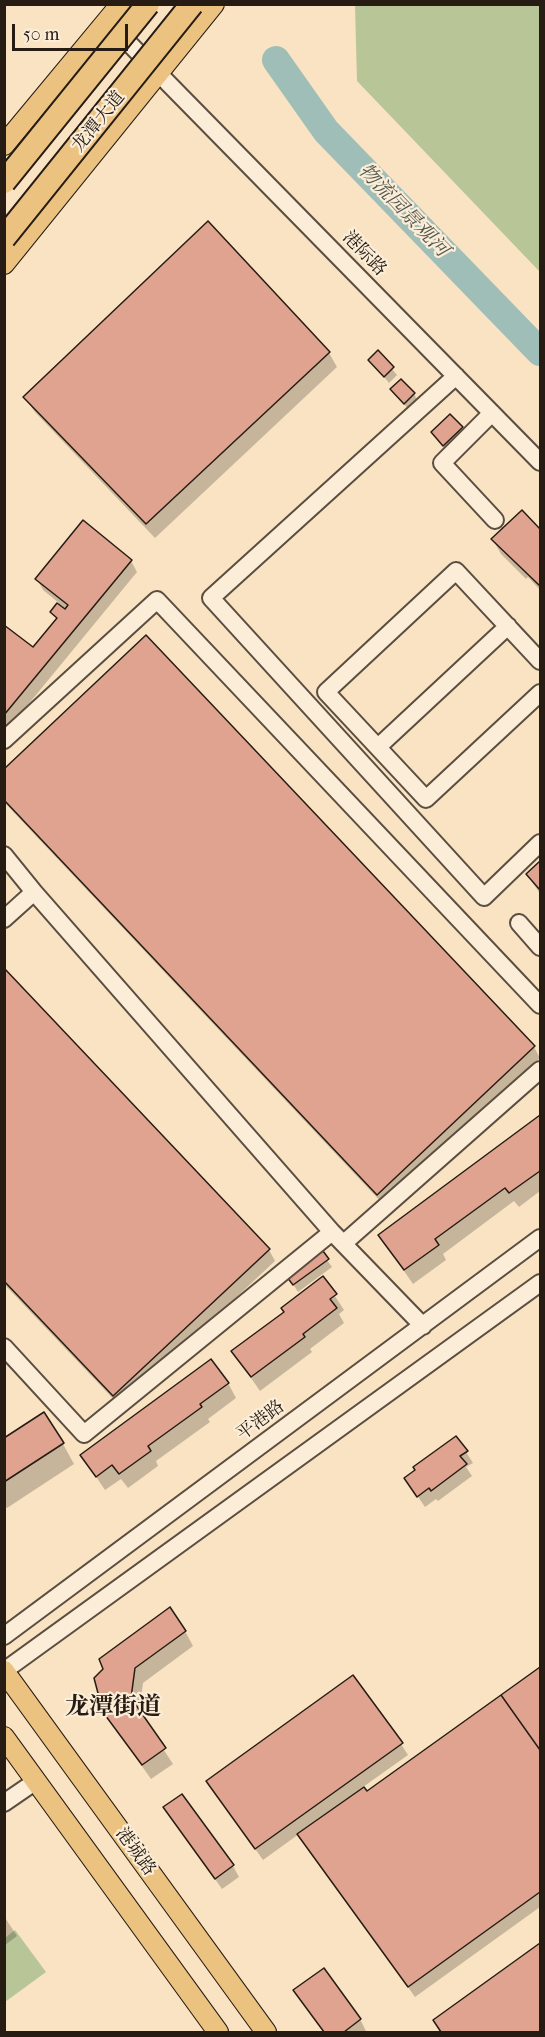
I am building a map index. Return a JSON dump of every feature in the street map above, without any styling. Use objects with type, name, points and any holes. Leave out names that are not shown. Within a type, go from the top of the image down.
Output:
[{"type":"highway","name":"龙潭大道","points":[[4,182],[148,4]]},
{"type":"highway","name":"龙潭大道","points":[[4,238],[192,4]]},
{"type":"main road","points":[[4,145],[121,4]]},
{"type":"main road","points":[[4,264],[160,74],[214,4]]},
{"type":"main road","name":"港城路","points":[[4,1671],[266,2032]]},
{"type":"main road","points":[[4,1737],[218,2032]]},
{"type":"street","name":"港际路","points":[[107,21],[540,462]]},
{"type":"street","points":[[456,376],[211,597],[484,897],[540,843]]},
{"type":"street","points":[[492,413],[442,463],[495,520]]},
{"type":"street","points":[[540,661],[456,571],[326,692],[426,799],[540,693]]},
{"type":"street","points":[[4,740],[157,600],[540,1005]]},
{"type":"street","points":[[378,747],[508,626]]},
{"type":"street","points":[[4,855],[338,1237],[423,1326]]},
{"type":"street","points":[[4,919],[34,892]]},
{"type":"street","points":[[519,923],[540,946]]},
{"type":"street","points":[[4,1347],[84,1434],[338,1237],[540,1070]]},
{"type":"street","name":"平港路","points":[[4,1636],[540,1238]]},
{"type":"street","points":[[4,1671],[540,1283]]},
{"type":"street","points":[[4,1803],[36,1781]]},
{"type":"green space","points":[[355,5],[540,5],[540,272],[357,81]]},
{"type":"green space","points":[[15,1930],[46,1972],[5,2002],[5,1938]]},
{"type":"building","points":[[208,221],[330,352],[146,524],[23,397]]},
{"type":"building","points":[[378,350],[394,367],[384,377],[368,360]]},
{"type":"building","points":[[401,379],[415,393],[404,404],[390,389]]},
{"type":"building","points":[[450,414],[463,427],[443,446],[431,432]]},
{"type":"building","points":[[522,510],[540,529],[540,586],[491,539]]},
{"type":"building","points":[[83,520],[132,560],[4,715],[4,625],[33,647],[57,618],[50,612],[57,603],[65,609],[68,605],[35,579]]},
{"type":"building","points":[[146,635],[535,1046],[377,1195],[4,800],[4,769]]},
{"type":"building","points":[[540,861],[540,890],[526,874]]},
{"type":"building","points":[[4,968],[270,1249],[113,1396],[4,1281]]},
{"type":"building","points":[[540,1115],[540,1171],[509,1193],[505,1188],[435,1239],[439,1245],[404,1270],[378,1235]]},
{"type":"building","points":[[323,1251],[329,1259],[293,1285],[287,1277]]},
{"type":"building","points":[[323,1276],[337,1294],[330,1299],[337,1308],[303,1334],[305,1337],[251,1377],[231,1351],[284,1312],[281,1308]]},
{"type":"building","points":[[211,1359],[229,1383],[200,1404],[202,1407],[148,1446],[151,1451],[119,1474],[112,1465],[96,1477],[80,1455]]},
{"type":"building","points":[[44,1412],[64,1443],[4,1482],[4,1438]]},
{"type":"building","points":[[456,1436],[468,1451],[460,1456],[467,1464],[431,1491],[429,1488],[417,1497],[404,1478],[415,1470],[413,1467]]},
{"type":"building","points":[[170,1607],[186,1631],[135,1668],[131,1698],[166,1748],[142,1765],[94,1700],[99,1697],[94,1678],[103,1669],[99,1659]]},
{"type":"building","points":[[540,1667],[540,1750],[501,1695]]},
{"type":"building","points":[[353,1675],[403,1743],[255,1849],[206,1781]]},
{"type":"building","points":[[501,1695],[540,1750],[540,1892],[408,1987],[297,1834],[364,1787],[367,1791]]},
{"type":"building","points":[[182,1794],[234,1865],[215,1879],[163,1807]]},
{"type":"building","points":[[540,1943],[540,2032],[441,2032],[433,2020]]},
{"type":"building","points":[[324,1968],[361,2019],[344,2032],[324,2032],[293,1990]]},
{"type":"waterway","name":"物流园景观河","points":[[276,60],[326,131],[540,352]]},
{"type":"district","name":"龙潭街道","points":[[113,1708]]}]
